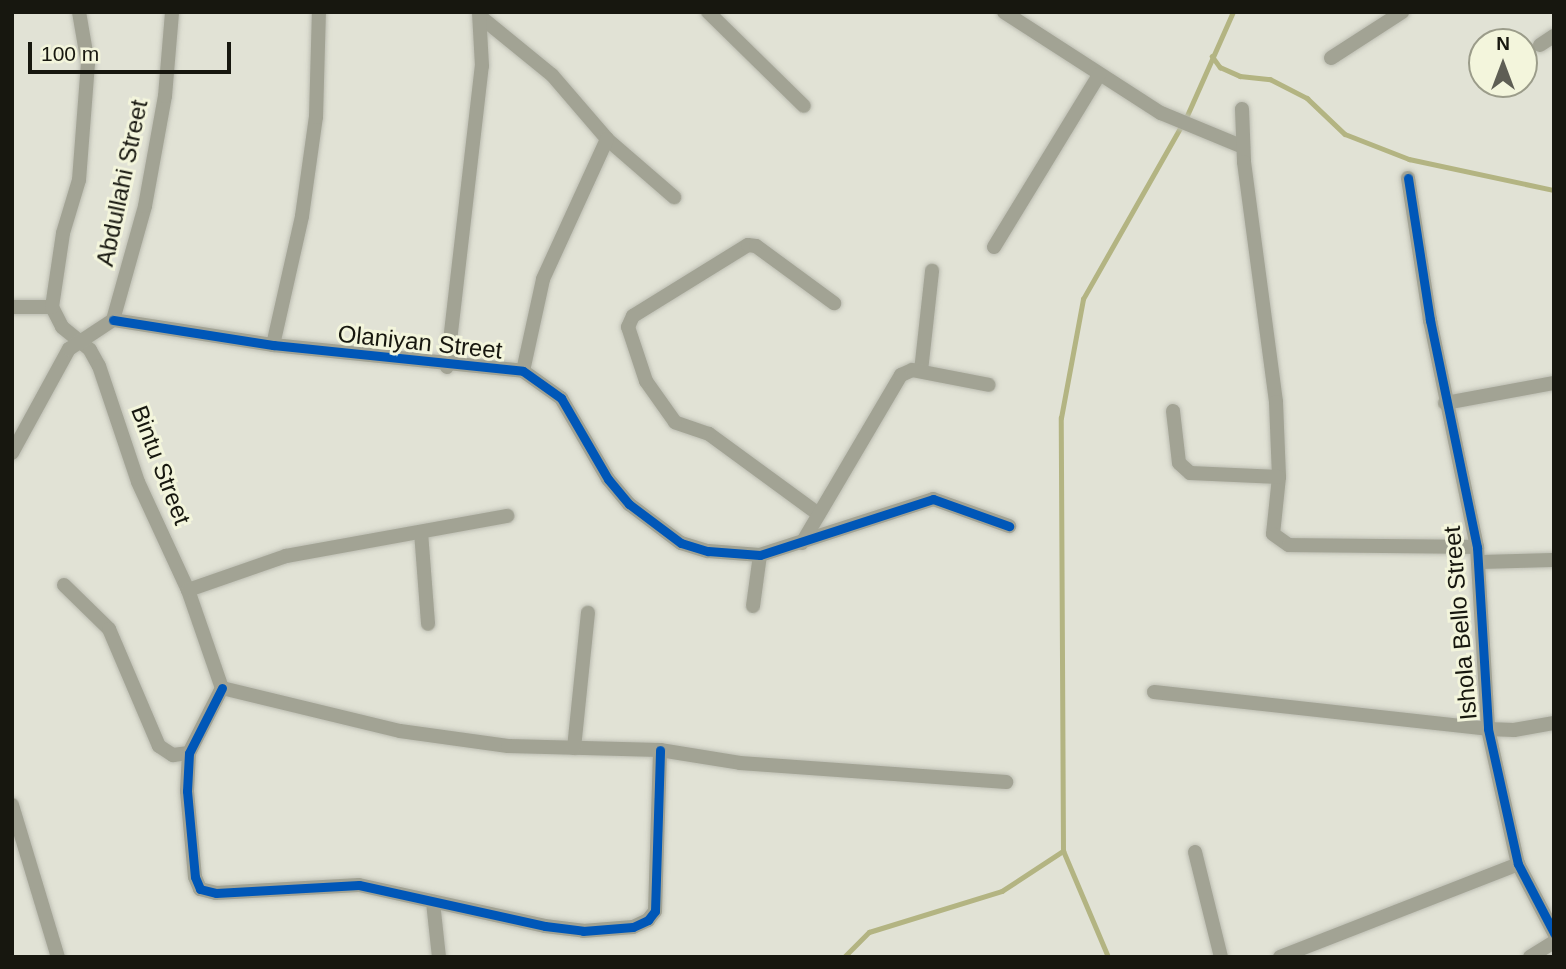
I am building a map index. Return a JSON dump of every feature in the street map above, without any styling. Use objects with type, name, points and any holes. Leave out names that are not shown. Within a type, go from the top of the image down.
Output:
[{"type":"street","points":[[12,307],[52,307],[63,233],[79,180],[88,64],[79,12]]},
{"type":"street","name":"Abdullahi Street","points":[[113,320],[145,206],[165,96],[172,12]]},
{"type":"street","points":[[273,345],[302,216],[316,117],[319,12]]},
{"type":"street","points":[[708,12],[804,106]]},
{"type":"street","points":[[1004,12],[1161,113],[1243,147]]},
{"type":"street","points":[[1331,58],[1402,12]]},
{"type":"street","points":[[481,15],[552,75],[607,139],[674,197]]},
{"type":"street","points":[[447,367],[482,66],[481,15]]},
{"type":"street","points":[[1541,45],[1554,36]]},
{"type":"street","points":[[994,247],[1099,75]]},
{"type":"street","points":[[1242,109],[1243,147],[1276,402],[1279,477],[1273,534],[1278,542],[1554,560]]},
{"type":"street","points":[[523,372],[543,279],[607,139]]},
{"type":"street","name":"Ishola Bello Street","points":[[1408,177],[1445,403],[1478,554],[1488,729],[1518,864],[1554,933]]},
{"type":"street","points":[[817,513],[709,434],[675,422],[646,381],[628,327],[633,316],[748,245],[756,246],[834,303]]},
{"type":"street","points":[[921,371],[932,271]]},
{"type":"street","name":"Bintu Street","points":[[52,307],[62,327],[79,341],[99,366],[138,482],[188,590],[222,688]]},
{"type":"street","points":[[12,453],[59,362],[79,341],[99,333],[113,320]]},
{"type":"street","name":"Olaniyan Street","points":[[113,320],[273,345],[447,367],[523,372],[561,398],[608,479],[653,526],[681,543],[708,551],[760,555],[933,499],[1009,526]]},
{"type":"street","points":[[802,543],[817,513],[901,375],[921,371],[989,385]]},
{"type":"street","points":[[1445,403],[1554,383]]},
{"type":"street","points":[[1174,411],[1179,463],[1190,473],[1279,477]]},
{"type":"street","points":[[188,590],[286,556],[506,516]]},
{"type":"street","points":[[421,532],[428,624]]},
{"type":"street","points":[[753,606],[760,555]]},
{"type":"street","points":[[64,585],[108,629],[159,746],[173,755],[189,753]]},
{"type":"street","points":[[573,748],[588,613]]},
{"type":"street","points":[[660,750],[655,911],[648,920],[633,927],[583,931],[359,885],[216,893],[201,889],[188,803],[189,753],[222,688],[400,731],[508,746],[660,750],[740,763],[1006,782]]},
{"type":"street","points":[[1154,692],[1488,729],[1554,723]]},
{"type":"street","points":[[12,805],[58,957]]},
{"type":"street","points":[[1195,852],[1221,957]]},
{"type":"street","points":[[1280,957],[1518,864]]},
{"type":"street","points":[[433,902],[439,957]]},
{"type":"street","points":[[1530,957],[1554,942]]},
{"type":"waterway","points":[[1108,957],[1063,851],[1061,418],[1083,299],[1186,118],[1233,12]]},
{"type":"waterway","points":[[1212,56],[1220,67],[1240,76],[1270,79],[1307,98],[1345,134],[1409,159],[1554,190]]},
{"type":"waterway","points":[[844,957],[869,932],[1002,891],[1063,851]]},
{"type":"cycle path","points":[[1408,178],[1430,320],[1477,547],[1488,729],[1518,864],[1554,933]]},
{"type":"cycle path","points":[[113,320],[273,345],[523,371],[561,398],[608,479],[629,504],[681,543],[708,551],[760,555],[933,499],[1009,526]]},
{"type":"cycle path","points":[[222,688],[189,753],[187,791],[195,877],[200,889],[216,893],[359,885],[545,926],[583,931],[633,927],[648,920],[655,911],[660,750]]}]
